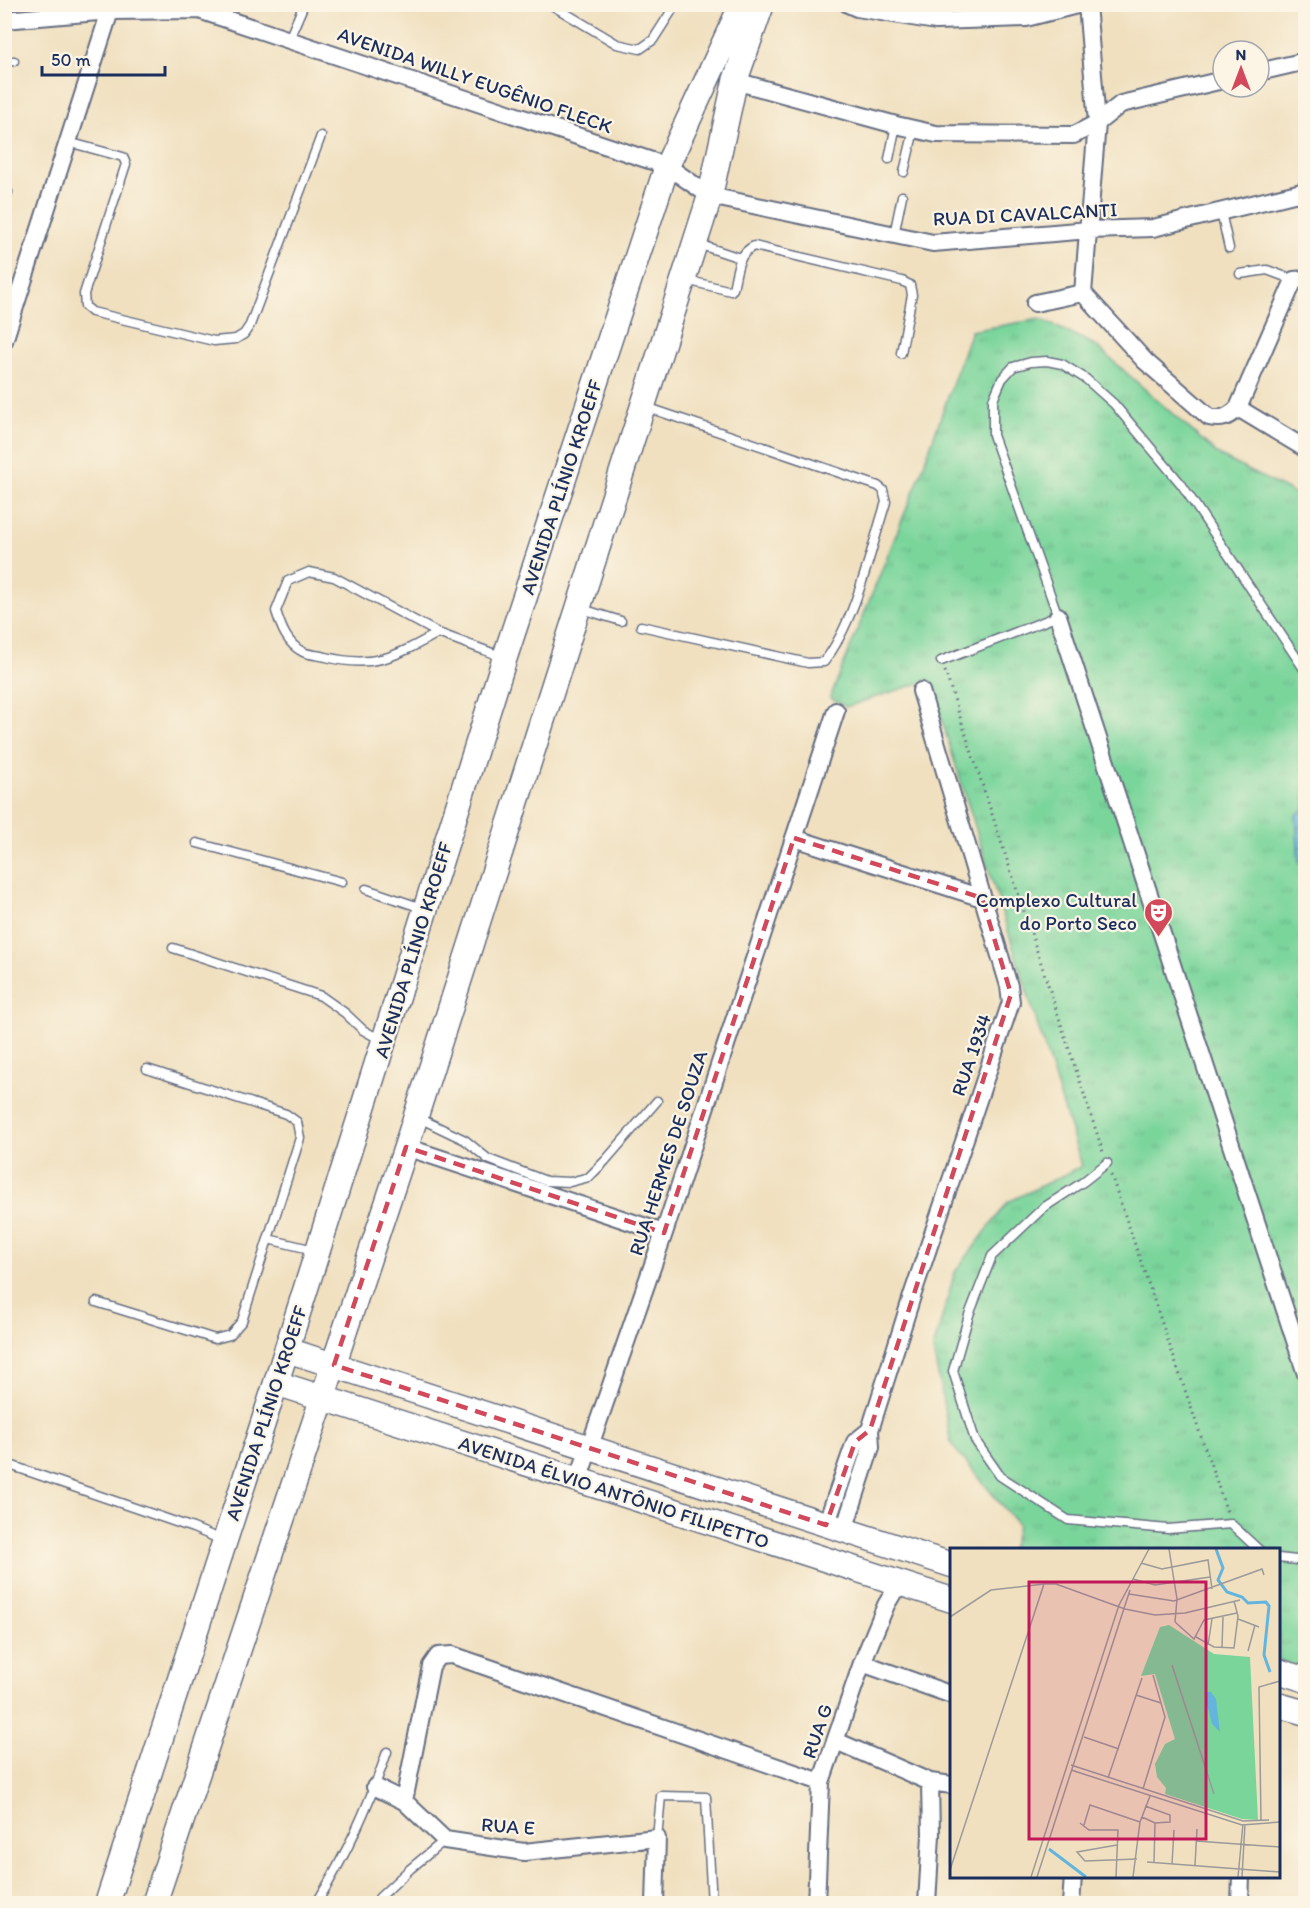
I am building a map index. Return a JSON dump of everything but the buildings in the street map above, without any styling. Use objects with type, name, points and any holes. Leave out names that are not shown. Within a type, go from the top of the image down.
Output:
[{"type":"main road","name":"AVENIDA PLÍNIO KROEFF","points":[[107,1904],[287,1350],[505,657],[667,166],[742,4]]},
{"type":"main road","points":[[154,1904],[416,1117],[710,196],[735,81],[762,4]]},
{"type":"main road","name":"AVENIDA ÉLVIO ANTÔNIO FILIPETTO","points":[[287,1350],[589,1448],[834,1532],[950,1565]]},
{"type":"main road","name":"AVENIDA ÉLVIO ANTÔNIO FILIPETTO","points":[[276,1383],[950,1600]]},
{"type":"main road","points":[[794,1550],[818,1547],[834,1532],[846,1561],[859,1570]]},
{"type":"main road","points":[[1280,1672],[1305,1680]]},
{"type":"main road","points":[[1280,1706],[1305,1713]]},
{"type":"street","points":[[848,4],[857,8],[1026,18],[1081,4]]},
{"type":"street","points":[[1087,4],[1097,123],[1083,293],[1145,361],[1209,417],[1217,419],[1232,413],[1300,280]]},
{"type":"street","name":"AVENIDA WILLY EUGÊNIO FLECK","points":[[4,20],[110,11],[199,7],[667,166],[710,196]]},
{"type":"street","points":[[4,341],[110,11]]},
{"type":"street","points":[[1271,69],[1305,61]]},
{"type":"street","points":[[735,81],[936,134],[1074,135],[1097,123],[1121,104],[1211,83]]},
{"type":"street","name":"RUA DI CAVALCANTI","points":[[710,196],[933,243],[1089,230],[1153,228],[1305,191]]},
{"type":"street","points":[[1035,303],[1083,293]]},
{"type":"street","points":[[1232,413],[1305,449]]},
{"type":"street","points":[[1058,616],[1305,1374]]},
{"type":"street","name":"RUA 1934","points":[[834,1532],[855,1442],[870,1430],[912,1296],[1011,1002],[1011,994],[921,691]]},
{"type":"street","name":"RUA HERMES DE SOUZA","points":[[578,1480],[664,1233],[836,711]]},
{"type":"street","points":[[794,838],[982,898]]},
{"type":"street","points":[[406,1147],[664,1233]]},
{"type":"street","name":"RUA G","points":[[816,1904],[821,1782],[862,1663],[886,1605],[899,1583]]},
{"type":"street","points":[[404,1801],[431,1666],[438,1656],[445,1655],[452,1655],[821,1782]]},
{"type":"street","points":[[862,1663],[950,1695]]},
{"type":"street","points":[[836,1741],[930,1782],[950,1785]]},
{"type":"street","points":[[927,1904],[931,1835],[930,1782]]},
{"type":"street","points":[[375,1787],[404,1801],[445,1840]]},
{"type":"street","points":[[655,1904],[657,1838]]},
{"type":"street","name":"RUA E","points":[[445,1840],[524,1851],[657,1838]]},
{"type":"street","points":[[1071,1904],[1073,1878]]},
{"type":"street","points":[[1240,1904],[1241,1878]]},
{"type":"lane","points":[[289,39],[304,4]]},
{"type":"lane","points":[[550,4],[617,44],[640,49],[653,40],[676,4]]},
{"type":"lane","points":[[4,62],[14,61]]},
{"type":"lane","points":[[889,159],[896,125]]},
{"type":"lane","points":[[904,172],[914,130]]},
{"type":"lane","points":[[68,142],[123,157],[126,164],[84,294],[85,306],[92,312],[214,341],[236,339],[244,334],[250,325],[321,136]]},
{"type":"lane","points":[[4,184],[8,192],[4,205]]},
{"type":"lane","points":[[894,235],[902,196]]},
{"type":"lane","points":[[1221,212],[1229,248]]},
{"type":"lane","points":[[695,243],[740,258]]},
{"type":"lane","points":[[683,279],[730,291],[733,289],[740,258],[746,250],[754,246],[902,281],[910,285],[912,295],[901,352]]},
{"type":"lane","points":[[1240,274],[1267,270],[1300,280]]},
{"type":"lane","points":[[941,661],[1058,616],[993,435],[993,400],[1002,379],[1013,368],[1031,362],[1047,361],[1062,364],[1086,379],[1114,404],[1182,485],[1305,672]]},
{"type":"lane","points":[[641,626],[808,663],[824,662],[837,645],[861,581],[886,502],[883,490],[878,486],[643,406]]},
{"type":"lane","points":[[438,633],[401,653],[378,660],[349,662],[303,651],[284,634],[276,611],[288,581],[309,572],[334,577],[438,633],[505,657]]},
{"type":"lane","points":[[578,608],[621,621]]},
{"type":"lane","points":[[197,843],[342,882]]},
{"type":"lane","points":[[366,889],[426,909]]},
{"type":"lane","points":[[173,948],[321,996],[345,1013],[363,1030],[384,1042]]},
{"type":"lane","points":[[96,1302],[215,1339],[230,1335],[242,1321],[300,1138],[297,1122],[286,1114],[147,1069]]},
{"type":"lane","points":[[416,1117],[432,1122],[465,1140],[488,1159],[546,1181],[570,1182],[589,1177],[657,1101]]},
{"type":"lane","points":[[1107,1163],[1043,1209],[992,1256],[969,1315],[953,1371],[975,1440],[999,1476],[1068,1521],[1168,1529],[1231,1524],[1257,1548]]},
{"type":"lane","points":[[268,1239],[318,1251]]},
{"type":"lane","points":[[4,1463],[193,1528],[224,1541]]},
{"type":"lane","points":[[1280,1558],[1305,1561]]},
{"type":"lane","points":[[316,1904],[342,1861],[375,1787],[387,1752]]},
{"type":"lane","points":[[657,1838],[661,1796],[706,1797],[712,1904]]},
{"type":"lane","points":[[379,1899],[445,1840]]},
{"type":"path","points":[[941,661],[1107,1163],[1231,1524]]},
{"type":"highlighted area","points":[[794,838],[982,898],[1011,994],[870,1430],[855,1442],[826,1525],[334,1365],[406,1147],[664,1233]]},
{"type":"green space","name":"Complexo Cultural do Porto Seco","points":[[1040,319],[1095,345],[1220,456],[1305,499],[1305,1669],[1280,1660],[1280,1548],[1011,1548],[1018,1525],[951,1444],[933,1349],[955,1272],[1008,1202],[1082,1166],[929,680],[846,707],[830,698],[921,473],[971,331]]},
{"type":"water","points":[[1305,809],[1305,871],[1299,863],[1296,815]]},
{"type":"place","name":"Complexo Cultural do Porto Seco","points":[[1158,938]]}]
